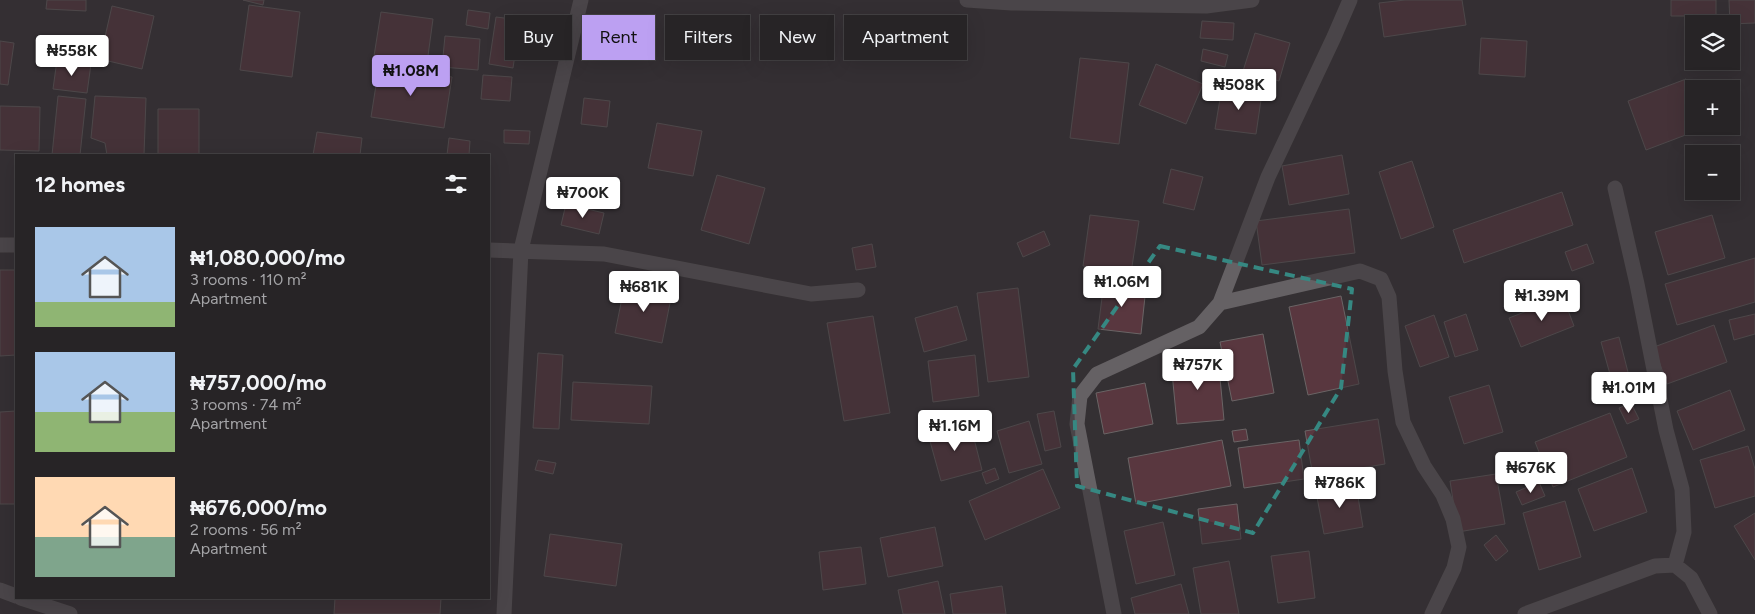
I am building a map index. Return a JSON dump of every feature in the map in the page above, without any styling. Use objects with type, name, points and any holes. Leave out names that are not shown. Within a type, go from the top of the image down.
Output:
[{"type":"street","points":[[504,614],[521,250],[582,0]]},
{"type":"street","points":[[967,0],[1012,3],[1206,6],[1252,0]]},
{"type":"street","points":[[1114,614],[1077,424],[1080,396],[1097,374],[1199,327],[1220,303],[1268,177],[1350,0]]},
{"type":"street","points":[[1615,188],[1637,284],[1666,430],[1682,489],[1684,532],[1675,565]]},
{"type":"street","points":[[0,245],[15,245]]},
{"type":"street","points":[[490,250],[604,254],[811,294],[858,290]]},
{"type":"street","points":[[1220,303],[1360,271],[1381,279],[1389,297],[1395,370],[1403,422],[1424,466],[1443,495],[1453,520],[1459,547],[1454,568],[1432,614]]},
{"type":"street","points":[[1525,614],[1655,566],[1675,565],[1691,578],[1710,614]]},
{"type":"street","points":[[0,590],[15,596]]},
{"type":"street","points":[[24,599],[70,614]]},
{"type":"highlighted area","points":[[1160,246],[1352,289],[1341,388],[1253,533],[1077,486],[1073,369]]},
{"type":"building","points":[[47,0],[86,0],[86,11],[46,9]]},
{"type":"building","points":[[243,0],[264,0],[263,5]]},
{"type":"building","points":[[1405,0],[1462,0],[1466,25],[1384,37],[1379,3]]},
{"type":"building","points":[[1671,0],[1716,0],[1716,15],[1671,16]]},
{"type":"building","points":[[1729,0],[1755,0],[1755,23],[1740,24],[1740,15],[1730,15]]},
{"type":"building","points":[[249,5],[300,12],[292,77],[240,70]]},
{"type":"building","points":[[112,6],[154,16],[142,69],[100,59]]},
{"type":"building","points":[[468,10],[490,13],[488,29],[466,25]]},
{"type":"building","points":[[381,12],[433,19],[427,63],[374,56]]},
{"type":"building","points":[[496,17],[505,18],[505,60],[514,60],[513,68],[489,64]]},
{"type":"building","points":[[1202,21],[1234,23],[1233,40],[1200,38]]},
{"type":"building","points":[[1255,33],[1290,43],[1279,81],[1243,71]]},
{"type":"building","points":[[445,36],[480,39],[478,70],[442,67]]},
{"type":"building","points":[[1481,38],[1527,41],[1525,77],[1479,74]]},
{"type":"building","points":[[0,41],[14,43],[8,85],[0,84]]},
{"type":"building","points":[[1203,49],[1228,55],[1225,67],[1201,61]]},
{"type":"building","points":[[1080,58],[1129,63],[1119,144],[1070,138]]},
{"type":"building","points":[[57,60],[91,64],[87,93],[53,89]]},
{"type":"building","points":[[1156,64],[1203,84],[1186,124],[1139,105]]},
{"type":"building","points":[[379,66],[452,77],[444,128],[371,117]]},
{"type":"building","points":[[483,75],[512,77],[510,101],[481,99]]},
{"type":"building","points":[[1686,79],[1686,135],[1646,150],[1628,101]]},
{"type":"building","points":[[1222,87],[1262,93],[1256,134],[1215,129]]},
{"type":"building","points":[[58,96],[86,99],[80,154],[52,154]]},
{"type":"building","points":[[95,96],[146,98],[144,154],[107,154],[105,143],[91,138]]},
{"type":"building","points":[[584,98],[610,101],[607,127],[581,124]]},
{"type":"building","points":[[0,106],[40,107],[39,151],[0,150]]},
{"type":"building","points":[[158,109],[199,109],[199,154],[158,154]]},
{"type":"building","points":[[657,123],[702,131],[693,176],[648,168]]},
{"type":"building","points":[[504,130],[530,131],[529,144],[504,143]]},
{"type":"building","points":[[317,132],[362,138],[360,154],[313,154]]},
{"type":"building","points":[[449,138],[470,141],[469,154],[447,154]]},
{"type":"building","points":[[1342,155],[1349,194],[1289,205],[1282,166]]},
{"type":"building","points":[[1412,161],[1434,227],[1401,239],[1379,172]]},
{"type":"building","points":[[1171,169],[1203,177],[1194,210],[1163,203]]},
{"type":"building","points":[[717,175],[765,188],[749,244],[701,230]]},
{"type":"building","points":[[1562,192],[1573,225],[1464,263],[1453,230]]},
{"type":"building","points":[[566,204],[604,213],[599,234],[561,225]]},
{"type":"building","points":[[1349,209],[1355,253],[1262,265],[1256,221]]},
{"type":"building","points":[[1090,215],[1139,221],[1131,273],[1083,266]]},
{"type":"building","points":[[1712,215],[1725,258],[1668,275],[1655,232]]},
{"type":"building","points":[[1044,231],[1050,245],[1023,257],[1017,243]]},
{"type":"building","points":[[872,244],[876,267],[856,270],[852,248]]},
{"type":"building","points":[[1587,244],[1594,263],[1572,271],[1565,252]]},
{"type":"building","points":[[1755,258],[1755,302],[1677,325],[1665,284]]},
{"type":"building","points":[[0,270],[15,270],[15,355],[0,356]]},
{"type":"building","points":[[1104,282],[1146,287],[1141,334],[1098,329]]},
{"type":"building","points":[[625,283],[672,293],[662,343],[615,333]]},
{"type":"building","points":[[1018,288],[1029,377],[988,382],[977,293]]},
{"type":"building","points":[[1341,296],[1359,384],[1308,395],[1289,307]]},
{"type":"building","points":[[1563,297],[1574,326],[1521,347],[1509,318]]},
{"type":"building","points":[[957,306],[967,340],[924,352],[915,318]]},
{"type":"building","points":[[1466,314],[1478,350],[1455,357],[1444,322]]},
{"type":"building","points":[[1755,314],[1755,334],[1734,340],[1729,320]]},
{"type":"building","points":[[1434,315],[1449,357],[1420,367],[1405,326]]},
{"type":"building","points":[[873,316],[890,413],[844,421],[827,323]]},
{"type":"building","points":[[1714,325],[1727,362],[1667,384],[1654,347]]},
{"type":"building","points":[[1263,334],[1274,393],[1232,401],[1220,342]]},
{"type":"building","points":[[1619,337],[1630,380],[1613,385],[1601,342]]},
{"type":"building","points":[[538,353],[563,355],[559,429],[533,428]]},
{"type":"building","points":[[975,355],[979,396],[933,402],[928,361]]},
{"type":"building","points":[[1218,357],[1224,420],[1177,424],[1171,362]]},
{"type":"building","points":[[573,382],[652,386],[649,424],[571,420]]},
{"type":"building","points":[[1145,383],[1153,424],[1104,434],[1096,393]]},
{"type":"building","points":[[1489,385],[1503,432],[1464,444],[1449,397]]},
{"type":"building","points":[[1730,390],[1745,430],[1693,450],[1677,411]]},
{"type":"building","points":[[1631,403],[1639,419],[1627,424],[1619,408]]},
{"type":"building","points":[[15,411],[15,504],[0,504],[0,412]]},
{"type":"building","points":[[1054,411],[1061,447],[1045,451],[1037,414]]},
{"type":"building","points":[[1610,413],[1627,457],[1553,487],[1535,442]]},
{"type":"building","points":[[1378,419],[1385,464],[1313,476],[1305,431]]},
{"type":"building","points":[[1029,421],[1042,464],[1009,473],[997,431]]},
{"type":"building","points":[[970,423],[982,470],[941,481],[928,434]]},
{"type":"building","points":[[1246,429],[1248,440],[1234,442],[1232,431]]},
{"type":"building","points":[[1222,440],[1231,486],[1136,504],[1128,458]]},
{"type":"building","points":[[1299,440],[1304,479],[1244,488],[1238,448]]},
{"type":"building","points":[[1748,446],[1755,469],[1755,496],[1715,508],[1700,460]]},
{"type":"building","points":[[1533,457],[1539,477],[1520,483],[1513,463]]},
{"type":"building","points":[[538,460],[556,463],[553,474],[535,470]]},
{"type":"building","points":[[995,468],[999,479],[986,484],[982,473]]},
{"type":"building","points":[[1632,468],[1647,512],[1594,531],[1578,489]]},
{"type":"building","points":[[1043,469],[1060,508],[985,540],[969,501]]},
{"type":"building","points":[[1496,474],[1505,524],[1458,532],[1450,481]]},
{"type":"building","points":[[1539,482],[1545,496],[1522,505],[1516,492]]},
{"type":"building","points":[[1356,485],[1363,527],[1324,534],[1316,492]]},
{"type":"building","points":[[1565,501],[1581,557],[1539,570],[1523,513]]},
{"type":"building","points":[[1237,504],[1241,539],[1202,544],[1198,509]]},
{"type":"building","points":[[1755,513],[1755,560],[1734,526]]},
{"type":"building","points":[[1163,522],[1175,575],[1136,584],[1124,531]]},
{"type":"building","points":[[935,527],[943,566],[888,577],[880,538]]},
{"type":"building","points":[[550,534],[622,544],[616,586],[544,576]]},
{"type":"building","points":[[1496,535],[1508,551],[1496,561],[1484,545]]},
{"type":"building","points":[[861,547],[866,584],[823,590],[819,552]]},
{"type":"building","points":[[1309,551],[1315,598],[1278,603],[1271,556]]},
{"type":"building","points":[[1229,561],[1239,614],[1201,614],[1193,568]]},
{"type":"building","points":[[938,581],[945,614],[903,614],[898,590]]},
{"type":"building","points":[[1181,584],[1189,614],[1135,614],[1131,598]]},
{"type":"building","points":[[1002,586],[1006,614],[953,614],[950,594]]},
{"type":"building","points":[[335,599],[441,599],[440,614],[334,614]]}]
